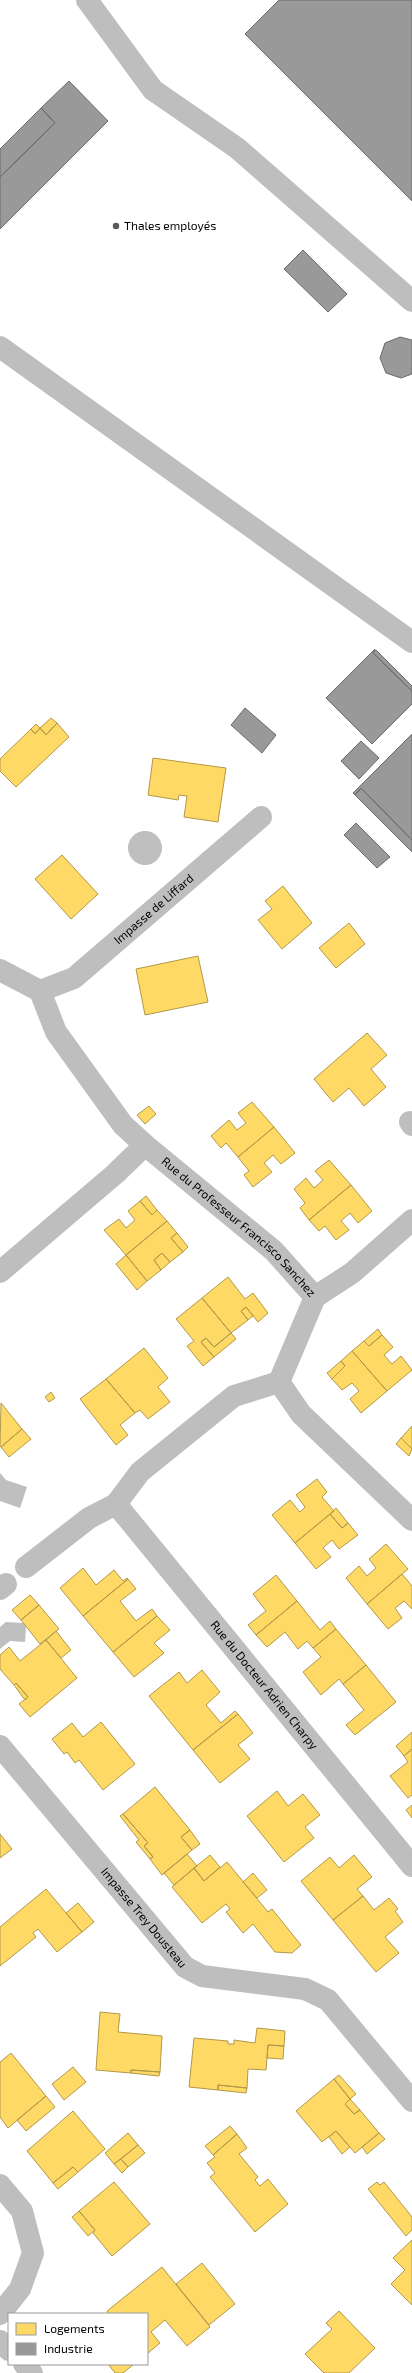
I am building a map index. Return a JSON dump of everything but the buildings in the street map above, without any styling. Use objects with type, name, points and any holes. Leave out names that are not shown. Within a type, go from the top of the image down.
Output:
[{"type":"street","points":[[87,0],[153,90],[237,148],[412,301]]},
{"type":"street","points":[[0,347],[412,642]]},
{"type":"street","name":"Impasse de Liffard","points":[[40,991],[74,978],[261,817]]},
{"type":"street","points":[[0,970],[40,991],[56,1032],[123,1124],[145,1145],[116,1174],[0,1272]]},
{"type":"street","name":"Rue du Professeur Francisco Sanchez","points":[[145,1145],[274,1251],[314,1297],[279,1382]]},
{"type":"street","points":[[314,1297],[352,1273],[412,1220]]},
{"type":"street","points":[[26,1567],[89,1518],[116,1504],[140,1472],[234,1396],[279,1382],[301,1414],[412,1520]]},
{"type":"street","name":"Rue du Docteur Adrien Charpy","points":[[116,1504],[412,1866]]},
{"type":"street","name":"Impasse Trey Dousteau","points":[[0,1746],[185,1967],[202,1976],[305,1989],[328,2000],[412,2101]]},
{"type":"street","points":[[0,2185],[22,2211],[33,2253],[20,2289],[0,2314]]},
{"type":"street","points":[[0,2341],[8,2349]]},
{"type":"street","points":[[25,2365],[32,2373]]},
{"type":"shaded area","points":[[148,831],[157,836],[161,841],[161,855],[157,860],[152,864],[142,865],[138,864],[129,855],[128,845],[129,841],[138,832]]},
{"type":"shaded area","points":[[0,1473],[6,1480],[27,1487],[20,1508],[0,1501]]},
{"type":"shaded area","points":[[6,1622],[23,1623],[26,1627],[25,1642],[10,1641],[0,1649],[0,1627]]},
{"type":"place","name":"Thales employés","points":[[116,226]]}]
